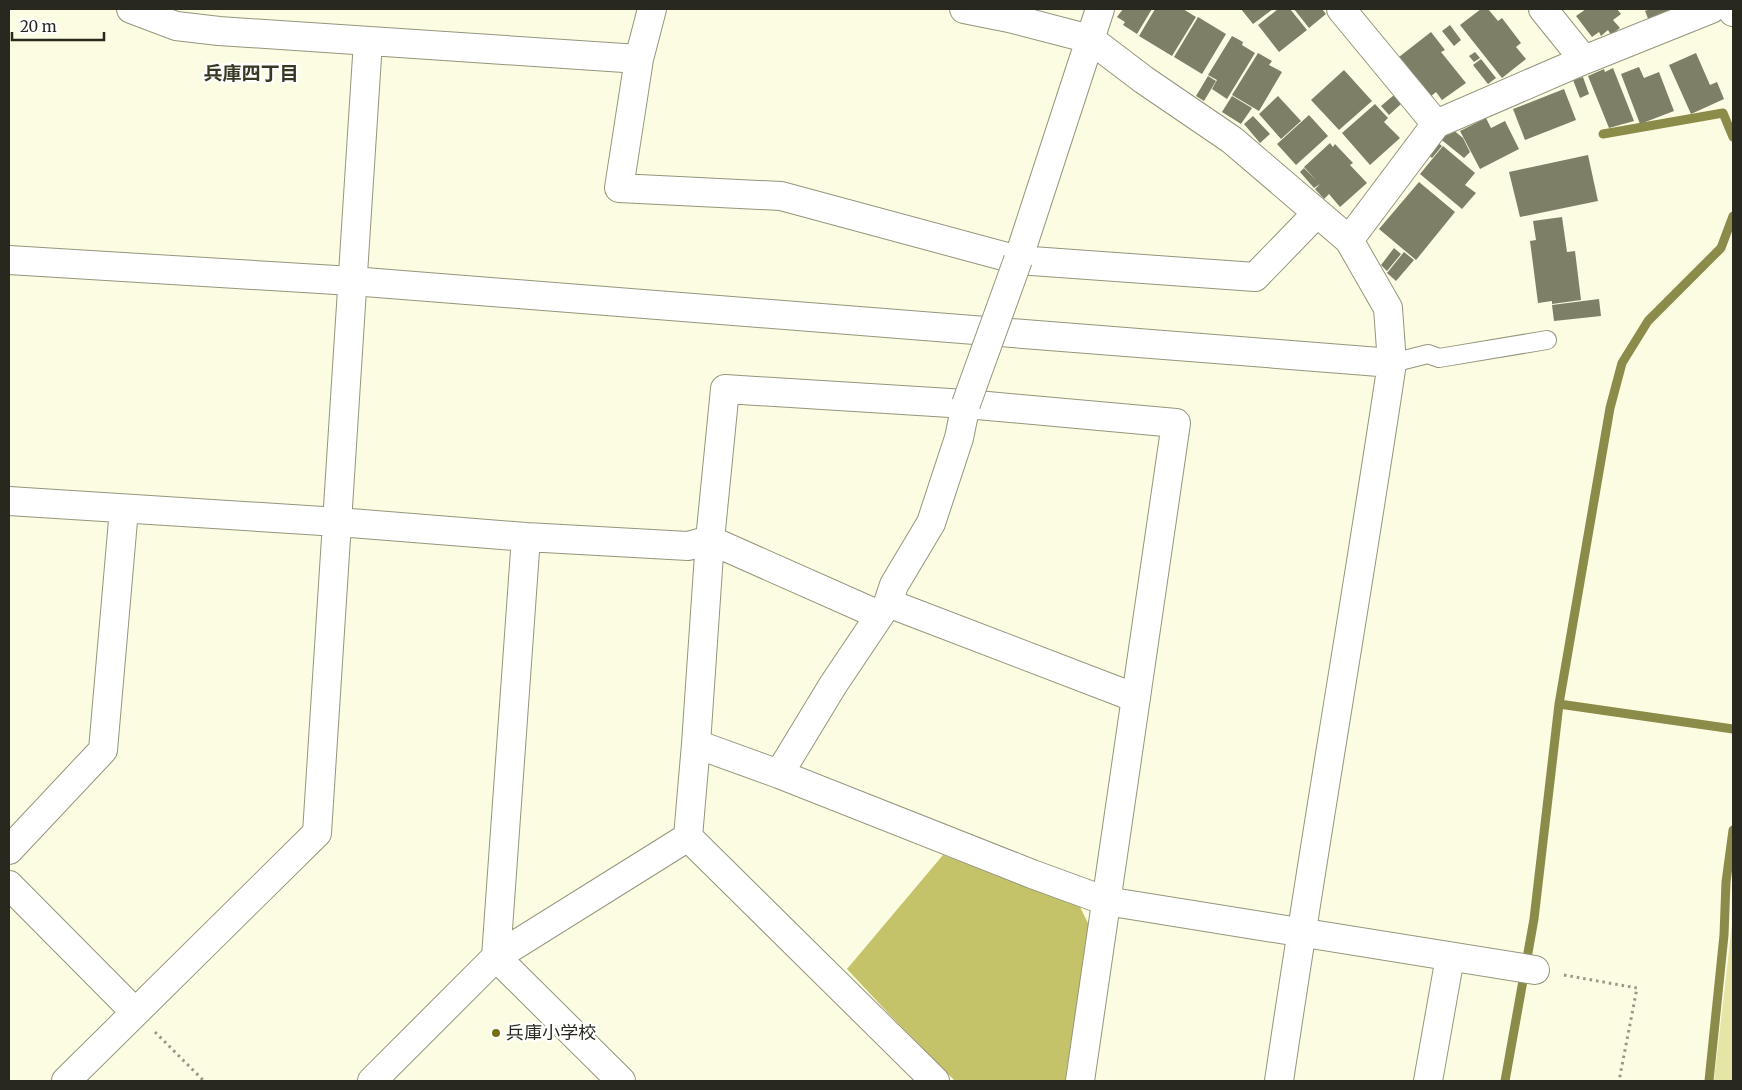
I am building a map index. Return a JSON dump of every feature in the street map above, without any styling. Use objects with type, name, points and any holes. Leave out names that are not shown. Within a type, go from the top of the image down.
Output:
[{"type":"street","points":[[131,9],[176,26],[639,59]]},
{"type":"street","points":[[652,9],[639,59],[619,188],[781,196],[1018,260],[1255,277],[1317,213]]},
{"type":"street","points":[[964,9],[1009,18],[1090,39],[1144,80],[1232,140],[1349,240],[1388,308],[1392,363],[1279,1081]]},
{"type":"street","points":[[779,774],[833,686],[884,609],[894,585],[931,523],[958,438],[966,404],[1018,260],[1100,9]]},
{"type":"street","points":[[1341,9],[1436,124]]},
{"type":"street","points":[[1543,9],[1584,60]]},
{"type":"street","points":[[1349,240],[1436,124],[1584,60],[1711,9]]},
{"type":"street","points":[[66,1081],[317,833],[368,41]]},
{"type":"street","points":[[9,260],[352,281],[1392,363]]},
{"type":"street","points":[[688,837],[710,540],[725,389],[966,404],[1176,423],[1106,901],[1086,1052],[1080,1081]]},
{"type":"street","points":[[9,501],[338,522],[526,537],[688,546],[710,540],[884,609],[1136,698]]},
{"type":"street","points":[[9,850],[103,750],[124,509]]},
{"type":"street","points":[[526,537],[496,957],[621,1081]]},
{"type":"street","points":[[696,744],[779,774],[1032,874],[1106,901],[1525,968]]},
{"type":"street","points":[[372,1081],[496,957],[688,837]]},
{"type":"street","points":[[688,837],[935,1081]]},
{"type":"street","points":[[9,884],[135,1012]]},
{"type":"street","points":[[1428,1081],[1450,957]]},
{"type":"lane","points":[[1392,363],[1428,354],[1439,358],[1547,340]]},
{"type":"path","points":[[1525,968],[1637,988],[1619,1081]]},
{"type":"path","points":[[135,1012],[204,1081]]},
{"type":"green space","points":[[1733,916],[1733,1081],[1714,1081]]},
{"type":"shaded area","points":[[943,855],[1080,907],[1089,925],[1065,1081],[955,1081],[847,969]]},
{"type":"building","points":[[1123,9],[1152,9],[1137,34],[1123,25],[1125,22],[1117,17]]},
{"type":"building","points":[[1155,9],[1183,9],[1196,17],[1172,56],[1139,36]]},
{"type":"building","points":[[1241,9],[1273,9],[1253,24]]},
{"type":"building","points":[[1278,9],[1290,9],[1307,30],[1279,52],[1258,25]]},
{"type":"building","points":[[1294,9],[1322,9],[1326,14],[1309,28]]},
{"type":"building","points":[[1481,9],[1488,9],[1498,21],[1502,18],[1521,43],[1516,47],[1526,59],[1502,78],[1460,25]]},
{"type":"building","points":[[1586,9],[1617,9],[1621,14],[1613,20],[1620,28],[1611,35],[1608,30],[1601,36],[1599,32],[1592,37],[1576,16]]},
{"type":"building","points":[[1650,9],[1678,9],[1649,21],[1645,11]]},
{"type":"building","points":[[1198,17],[1226,34],[1202,74],[1174,57]]},
{"type":"building","points":[[1450,25],[1461,40],[1454,46],[1442,31]]},
{"type":"building","points":[[1431,32],[1445,50],[1441,52],[1466,83],[1442,100],[1436,92],[1430,97],[1399,57]]},
{"type":"building","points":[[1232,36],[1243,42],[1242,45],[1255,53],[1227,99],[1212,89],[1217,80],[1208,75]]},
{"type":"building","points":[[1475,52],[1480,58],[1474,62],[1469,56]]},
{"type":"building","points":[[1258,53],[1272,61],[1269,65],[1282,72],[1259,111],[1232,95]]},
{"type":"building","points":[[1696,53],[1710,85],[1717,82],[1724,99],[1691,114],[1669,65]]},
{"type":"building","points":[[1481,59],[1496,78],[1488,84],[1473,65]]},
{"type":"building","points":[[1639,67],[1644,78],[1659,72],[1674,111],[1640,124],[1621,74]]},
{"type":"building","points":[[1613,68],[1634,121],[1609,128],[1588,76],[1604,69],[1605,72]]},
{"type":"building","points":[[1344,70],[1372,101],[1339,130],[1311,100]]},
{"type":"building","points":[[1208,76],[1216,81],[1204,101],[1196,96]]},
{"type":"building","points":[[1583,77],[1589,94],[1580,98],[1573,80]]},
{"type":"building","points":[[1564,89],[1576,120],[1525,140],[1513,109]]},
{"type":"building","points":[[1394,95],[1401,104],[1389,115],[1381,106]]},
{"type":"building","points":[[1232,96],[1252,108],[1241,124],[1222,112]]},
{"type":"building","points":[[1278,96],[1301,121],[1281,139],[1259,114]]},
{"type":"building","points":[[1375,104],[1388,118],[1384,122],[1400,138],[1370,165],[1342,133]]},
{"type":"building","points":[[1309,115],[1328,136],[1296,165],[1277,144]]},
{"type":"building","points":[[1253,116],[1270,134],[1260,143],[1244,124]]},
{"type":"building","points":[[1486,118],[1491,128],[1505,121],[1519,149],[1480,169],[1460,131]]},
{"type":"building","points":[[1452,129],[1463,138],[1470,152],[1464,158],[1438,137]]},
{"type":"building","points":[[1437,142],[1442,146],[1432,158],[1427,154]]},
{"type":"building","points":[[1330,143],[1333,147],[1335,144],[1353,163],[1350,165],[1367,183],[1340,207],[1329,194],[1324,199],[1315,189],[1320,184],[1314,188],[1300,172],[1304,168],[1316,180],[1304,167]]},
{"type":"building","points":[[1443,146],[1475,173],[1465,185],[1476,193],[1462,209],[1420,174]]},
{"type":"building","points":[[1588,155],[1598,201],[1520,217],[1509,172]]},
{"type":"building","points":[[1419,182],[1455,212],[1416,260],[1379,229]]},
{"type":"building","points":[[1562,217],[1567,252],[1575,251],[1581,300],[1552,304],[1552,301],[1538,303],[1530,241],[1536,240],[1533,221]]},
{"type":"building","points":[[1394,248],[1401,254],[1387,271],[1381,265]]},
{"type":"building","points":[[1404,252],[1414,260],[1396,281],[1387,273]]},
{"type":"building","points":[[1599,299],[1601,316],[1554,321],[1552,305]]},
{"type":"waterway","points":[[1603,134],[1723,113],[1733,137]]},
{"type":"waterway","points":[[1505,1081],[1534,919],[1559,704],[1610,408],[1622,363],[1648,321],[1721,248],[1733,216]]},
{"type":"waterway","points":[[1559,704],[1733,729]]},
{"type":"waterway","points":[[1709,1081],[1724,935],[1726,882],[1733,830]]},
{"type":"place","name":"兵庫小学校","points":[[496,1033]]},
{"type":"district","name":"兵庫四丁目","points":[[251,73]]}]
